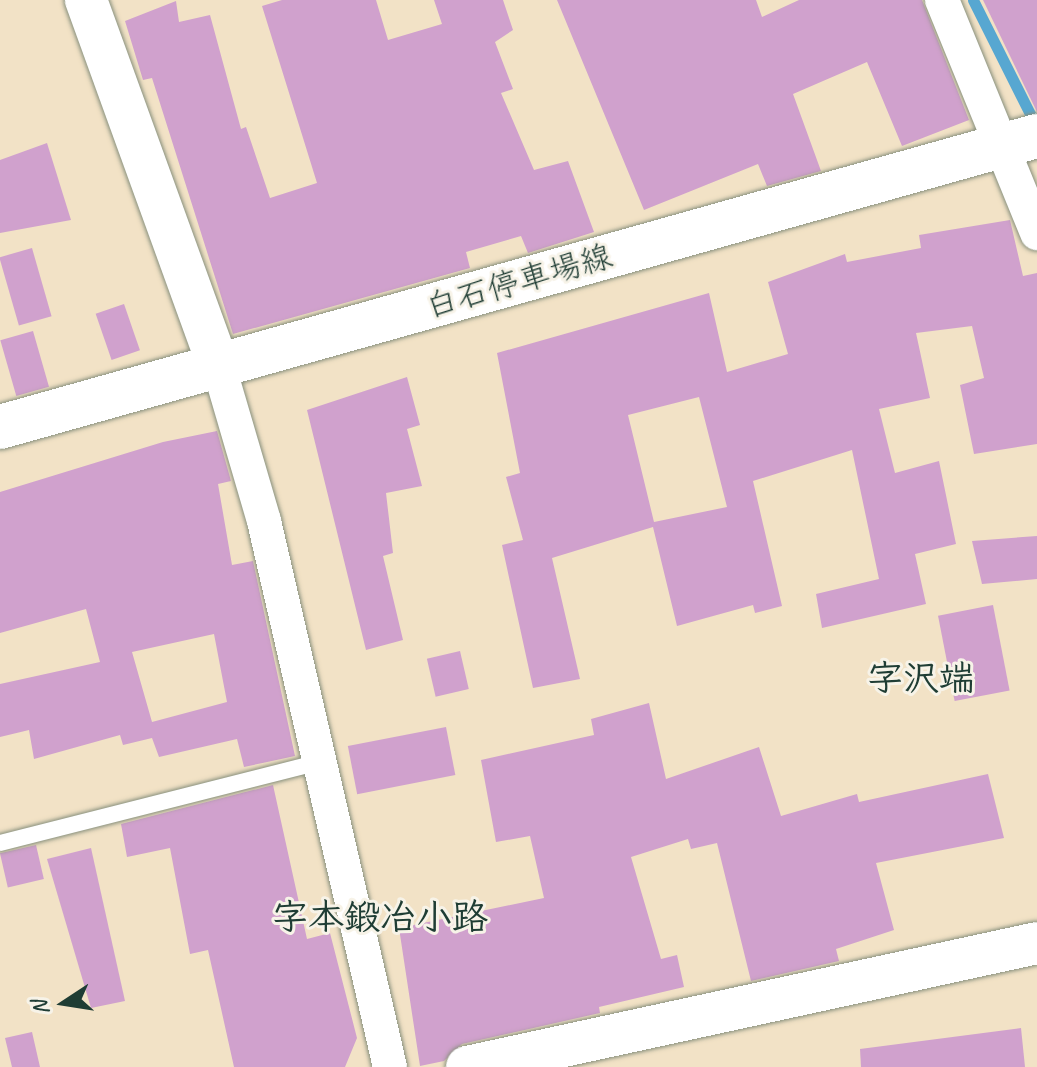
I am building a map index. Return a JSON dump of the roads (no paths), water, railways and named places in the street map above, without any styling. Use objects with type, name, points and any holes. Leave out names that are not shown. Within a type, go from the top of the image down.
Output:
[{"type":"main road","name":"白石停車場線","points":[[0,427],[1018,141]]},
{"type":"street","points":[[86,0],[219,367],[264,521],[390,1067]]},
{"type":"street","points":[[942,0],[1018,141],[1037,233]]},
{"type":"street","points":[[467,1067],[1037,943]]},
{"type":"lane","points":[[0,843],[319,762]]},
{"type":"waterway","points":[[973,0],[1037,128]]},
{"type":"district","name":"字沢端","points":[[921,679]]},
{"type":"district","name":"字本鍛冶小路","points":[[380,918]]}]
